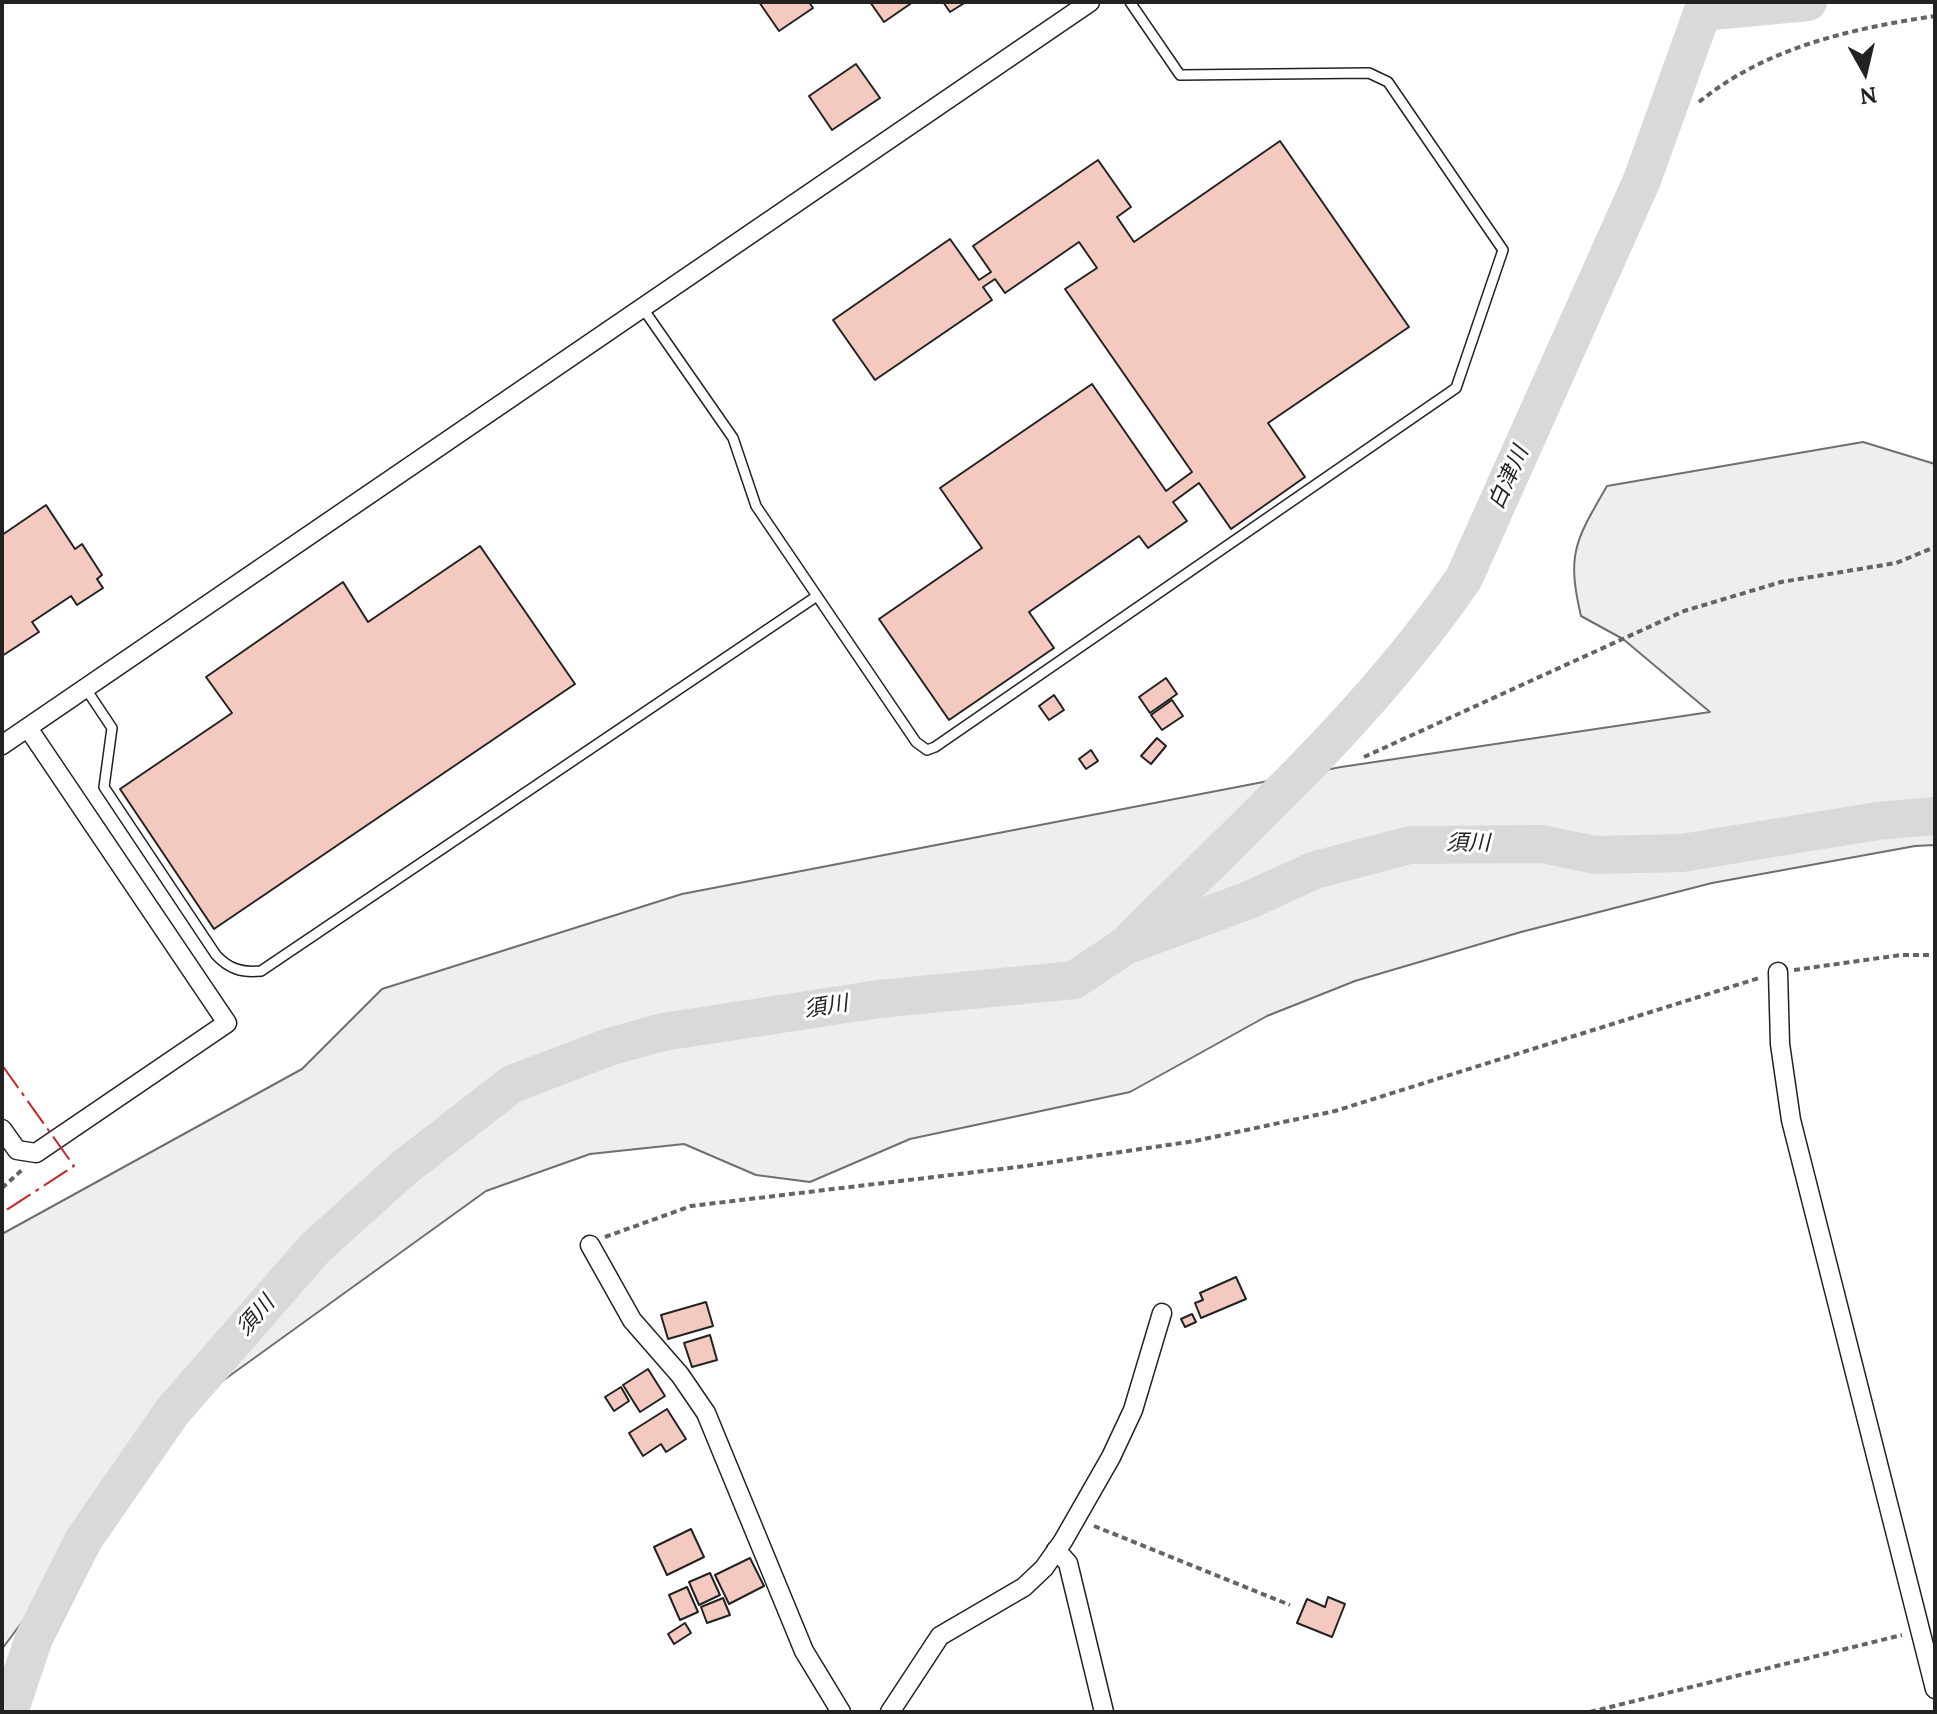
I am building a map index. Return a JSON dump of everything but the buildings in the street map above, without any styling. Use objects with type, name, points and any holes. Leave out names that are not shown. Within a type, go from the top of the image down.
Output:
[{"type":"street","points":[[2,745],[644,310],[1090,2]]},
{"type":"street","points":[[2,1129],[17,1150],[36,1153],[227,1023],[28,728]]},
{"type":"street","points":[[1778,972],[1780,1044],[1788,1105],[1935,1689]]},
{"type":"street","points":[[590,1245],[632,1320],[680,1375],[706,1413],[804,1651],[841,1712]]},
{"type":"street","points":[[890,1712],[940,1636],[1024,1587],[1056,1550],[1077,1519],[1133,1410],[1162,1313]]},
{"type":"street","points":[[1056,1550],[1068,1563],[1104,1712]]},
{"type":"lane","points":[[644,310],[733,438],[756,506],[916,742],[927,750],[935,747],[1456,388],[1503,250],[1393,87],[1369,73],[1180,75],[1130,2]]},
{"type":"lane","points":[[86,689],[112,728],[104,787],[216,955],[224,963],[247,973],[261,971],[817,596]]},
{"type":"path","points":[[1699,102],[1731,76],[1783,52],[1875,25],[1935,16]]},
{"type":"path","points":[[1364,757],[1684,611],[1781,582],[1896,563],[1935,547]]},
{"type":"path","points":[[590,1245],[635,1223],[691,1206],[1041,1164],[1195,1141],[1335,1111],[1778,972],[1901,955],[1935,955]]},
{"type":"path","points":[[2,1188],[21,1171],[25,1152]]},
{"type":"path","points":[[1077,1519],[1290,1605]]},
{"type":"path","points":[[1590,1712],[1921,1630]]},
{"type":"shaded area","points":[[1863,442],[1935,464],[1935,845],[1712,883],[1521,932],[1355,981],[1267,1016],[1130,1092],[910,1139],[810,1182],[756,1175],[684,1144],[590,1154],[486,1191],[178,1413],[2,1649],[2,1234],[302,1069],[382,989],[682,894],[1341,767],[1710,712],[1623,639],[1581,616],[1574,561],[1581,534],[1596,505],[1607,486]]},
{"type":"waterway","name":"白津川","points":[[1133,938],[1349,721],[1428,628],[1464,578],[1642,180],[1706,2]]},
{"type":"waterway","name":"白津川","points":[[1703,12],[1808,2]]},
{"type":"waterway","name":"須川","points":[[9,1712],[34,1638],[84,1539],[172,1412],[315,1248],[405,1167],[512,1084],[609,1047],[663,1032],[879,999],[1074,980],[1125,946],[1249,900],[1315,870],[1410,845],[1542,844],[1595,855],[1682,853],[1877,821],[1935,816]]},
{"type":"power","points":[[2,1065],[74,1166],[2,1213]]}]
